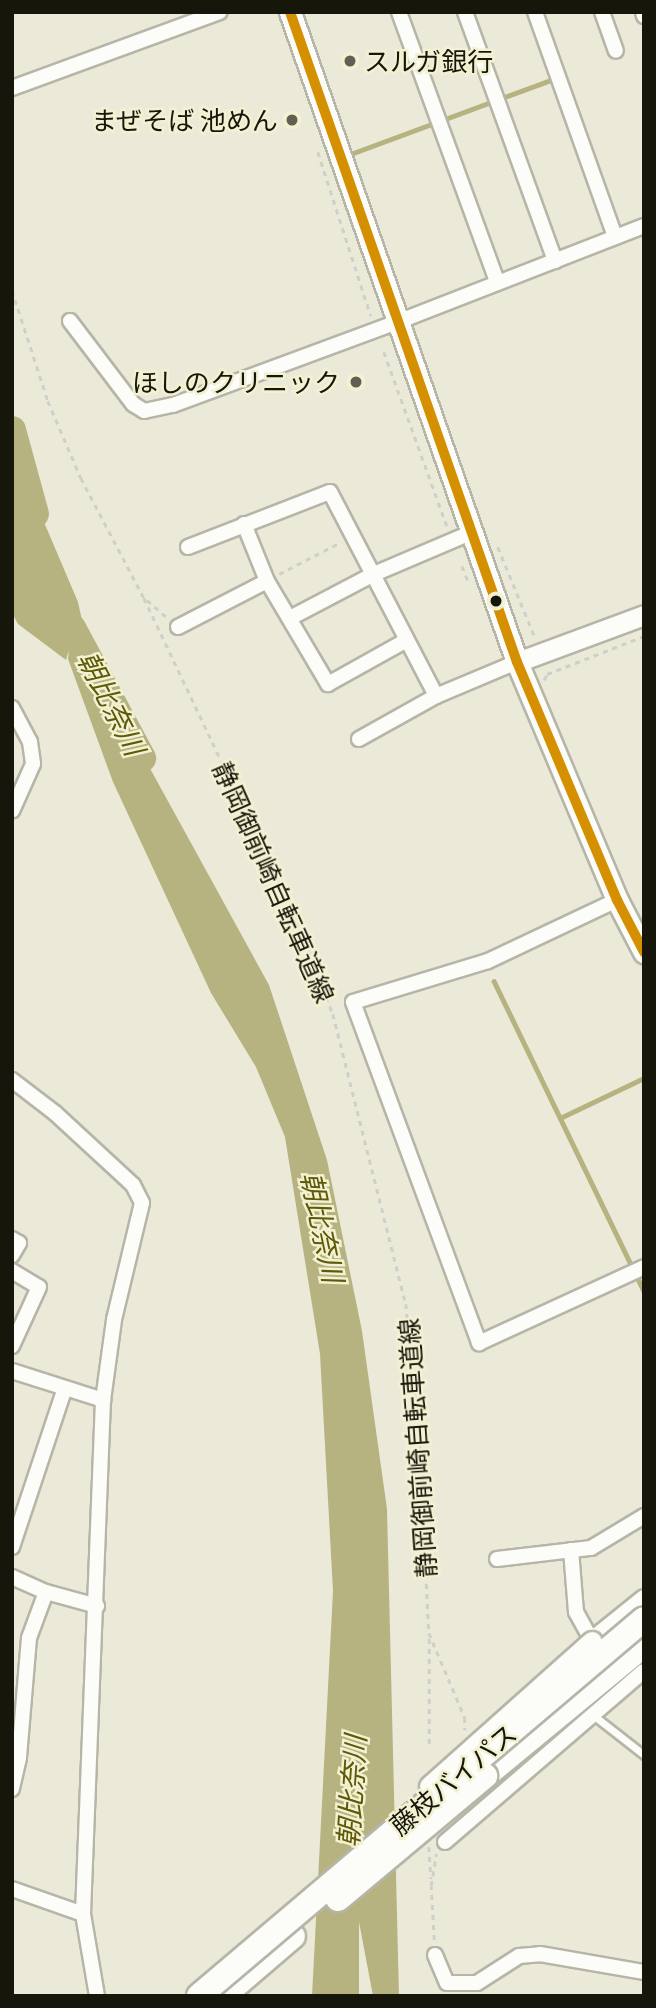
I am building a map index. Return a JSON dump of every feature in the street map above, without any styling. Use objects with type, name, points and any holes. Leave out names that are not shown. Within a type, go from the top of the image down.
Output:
[{"type":"highway","name":"藤枝バイパス","points":[[200,1996],[644,1619]]},
{"type":"highway","name":"藤枝バイパス","points":[[223,1996],[644,1645]]},
{"type":"main road","points":[[290,12],[385,326],[470,533],[517,662],[617,900],[644,952]]},
{"type":"street","points":[[12,88],[220,12]]},
{"type":"street","points":[[399,12],[497,281]]},
{"type":"street","points":[[465,12],[555,261]]},
{"type":"street","points":[[535,12],[615,237]]},
{"type":"street","points":[[602,12],[616,51]]},
{"type":"street","points":[[70,321],[133,404],[144,411],[173,405],[644,226]]},
{"type":"street","points":[[188,547],[330,492],[436,696]]},
{"type":"street","points":[[244,524],[267,581],[292,617],[328,684],[407,640]]},
{"type":"street","points":[[292,617],[374,574],[470,533]]},
{"type":"street","points":[[178,627],[267,581]]},
{"type":"street","points":[[359,739],[436,696],[517,662],[644,615]]},
{"type":"street","points":[[12,708],[30,742],[33,764],[12,811]]},
{"type":"street","points":[[617,900],[488,961],[353,1002],[479,1343],[644,1267]]},
{"type":"street","points":[[12,1080],[55,1112],[133,1185],[142,1203],[114,1320],[103,1400],[83,1914],[97,1996]]},
{"type":"street","points":[[12,1239],[19,1243],[12,1255]]},
{"type":"street","points":[[12,1271],[39,1287],[12,1346]]},
{"type":"street","points":[[12,1371],[64,1391],[103,1400]]},
{"type":"street","points":[[12,1547],[64,1391]]},
{"type":"street","points":[[497,1559],[591,1548],[644,1516]]},
{"type":"street","points":[[571,1550],[576,1612],[592,1641]]},
{"type":"street","points":[[12,1577],[46,1592],[97,1605]]},
{"type":"street","points":[[12,1788],[29,1638],[46,1592]]},
{"type":"street","points":[[193,1996],[592,1641],[644,1599]]},
{"type":"street","points":[[445,1842],[644,1671]]},
{"type":"street","points":[[12,1889],[83,1914]]},
{"type":"street","points":[[435,1955],[447,1983],[477,1983],[520,1956],[540,1954],[644,1972]]},
{"type":"lane","points":[[593,1715],[644,1755]]},
{"type":"path","points":[[316,144],[385,326]]},
{"type":"path","name":"静岡御前崎自転車道線","points":[[12,290],[48,401],[81,478],[144,598],[298,922],[349,1067],[406,1304],[418,1418],[429,1633],[429,1744]]},
{"type":"path","points":[[384,352],[448,527]]},
{"type":"path","points":[[267,581],[354,535]]},
{"type":"path","points":[[144,598],[178,627]]},
{"type":"path","points":[[547,674],[644,636]]},
{"type":"water","points":[[12,447],[78,602],[91,661],[269,985],[327,1160],[362,1331],[387,1509],[399,1996],[373,1996],[359,1922],[334,1965],[338,1996],[312,1996],[333,1591],[320,1354],[285,1137],[256,1067],[211,993],[113,782],[68,659],[69,650],[66,660],[18,624],[12,613]]},
{"type":"waterway","points":[[348,155],[556,78]]},
{"type":"waterway","points":[[12,430],[35,514]]},
{"type":"waterway","name":"朝比奈川","points":[[72,628],[142,758]]},
{"type":"waterway","points":[[494,981],[644,1291]]},
{"type":"waterway","points":[[560,1118],[644,1078]]},
{"type":"waterway","name":"朝比奈川","points":[[345,1908],[345,1996]]},
{"type":"transit line","points":[[290,12],[517,662],[617,900],[644,952]]},
{"type":"place","name":"スルガ銀行","points":[[350,61]]},
{"type":"place","name":"まぜそば 池めん","points":[[292,120]]},
{"type":"place","name":"ほしのクリニック","points":[[356,382]]}]
